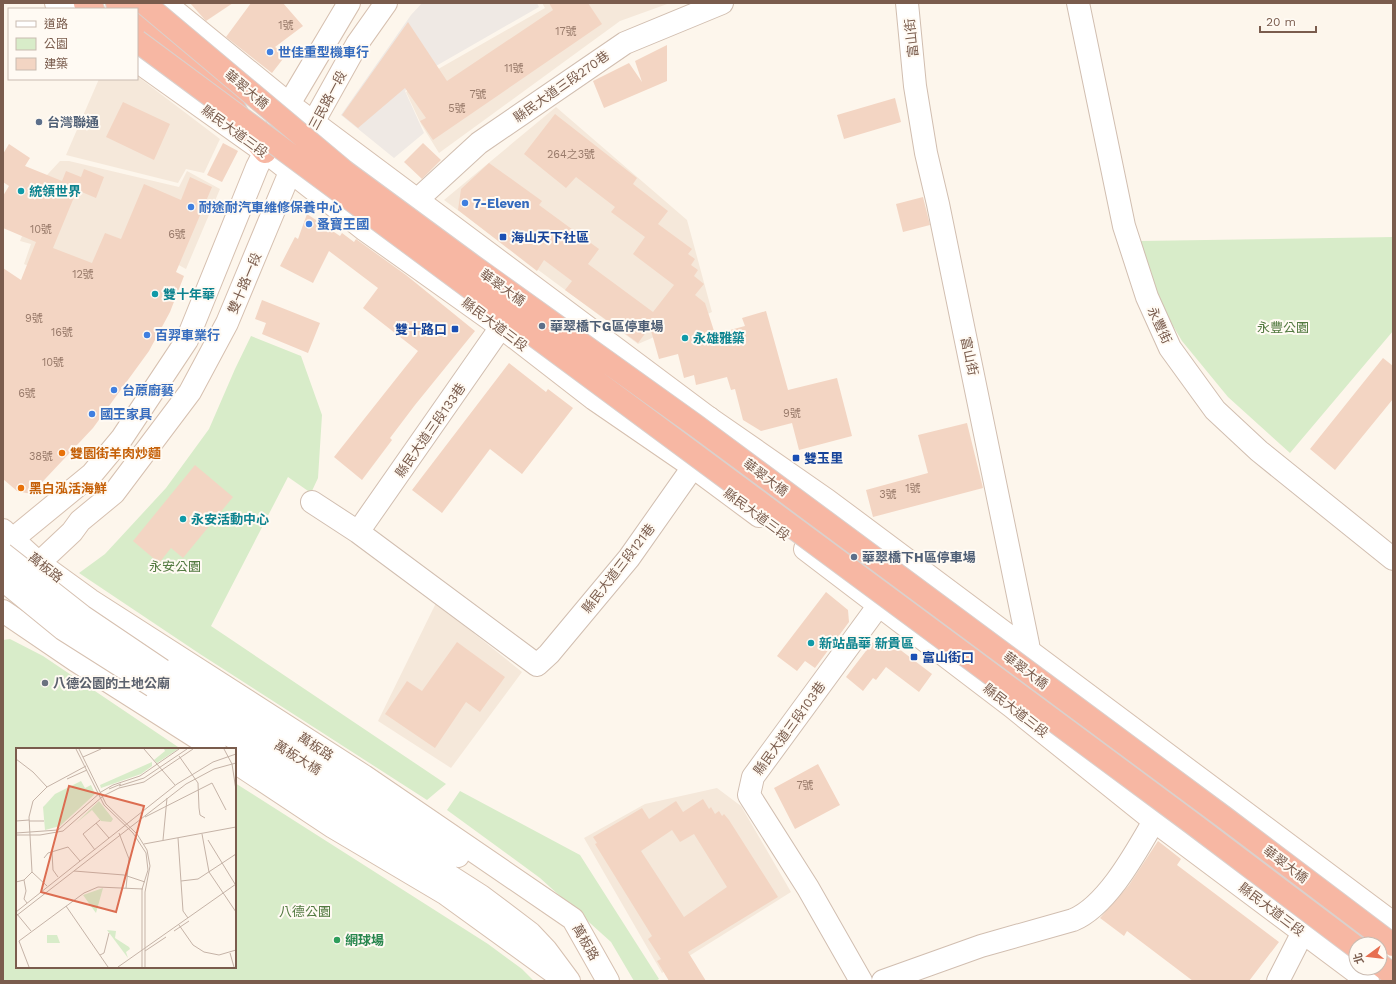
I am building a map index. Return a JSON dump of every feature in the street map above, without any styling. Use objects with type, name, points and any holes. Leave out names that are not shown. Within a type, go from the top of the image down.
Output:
[{"type":"highway","name":"華翠大橋","points":[[144,3],[344,171],[469,263],[702,429],[1219,813],[1393,945]]},
{"type":"highway","points":[[138,19],[174,46],[231,102],[245,128],[265,152]]},
{"type":"highway","name":"華翠大橋","points":[[138,42],[1192,823],[1348,941]]},
{"type":"street","points":[[5,542],[92,474],[122,438],[155,390],[187,340],[234,222],[265,152],[286,111],[350,3]]},
{"type":"street","name":"三民路一段","points":[[311,129],[357,44],[386,3]]},
{"type":"street","name":"縣民大道三段270巷","points":[[365,230],[386,234],[399,226],[411,213],[418,200],[479,143],[624,42],[722,3]]},
{"type":"street","name":"富山街","points":[[907,3],[915,86],[926,153],[931,169],[972,367],[1029,652],[1011,706]]},
{"type":"street","name":"永豐街","points":[[1078,3],[1124,226],[1148,297],[1170,348],[1215,410],[1260,451],[1393,559]]},
{"type":"street","points":[[167,4],[286,111],[418,200],[709,418],[827,500],[1393,923]]},
{"type":"street","name":"縣民大道三段","points":[[138,62],[265,152],[365,230],[501,327],[594,399],[693,467],[879,605],[1011,706],[1154,821],[1368,981]]},
{"type":"street","name":"雙十路一段","points":[[3,590],[39,563],[72,532],[80,522],[114,493],[190,392],[227,324],[290,172],[311,129]]},
{"type":"street","name":"縣民大道三段133巷","points":[[358,532],[501,327]]},
{"type":"street","name":"縣民大道三段121巷","points":[[358,532],[537,665],[549,654],[629,558],[693,467],[709,418]]},
{"type":"street","points":[[312,502],[358,532]]},
{"type":"street","name":"萬板路","points":[[5,542],[39,563],[90,600],[422,814],[573,919],[608,981]]},
{"type":"street","name":"萬板大橋","points":[[5,542],[82,616],[157,678],[481,896],[530,933],[546,950],[568,981]]},
{"type":"street","name":"萬板大橋","points":[[3,580],[63,629],[232,716],[470,864],[542,914],[594,957]]},
{"type":"street","name":"縣民大道三段103巷","points":[[860,981],[808,888],[749,795],[753,776],[879,605]]},
{"type":"street","points":[[3,612],[75,660],[213,748]]},
{"type":"street","points":[[236,763],[338,830],[446,894],[543,966],[568,981]]},
{"type":"street","points":[[883,981],[981,946],[1085,915],[1099,902],[1131,860],[1154,821]]},
{"type":"street","points":[[1278,981],[1303,932]]},
{"type":"shaded area","points":[[422,3],[537,3],[539,7],[436,66],[405,91],[424,133],[394,158],[341,115],[411,15]]},
{"type":"shaded area","points":[[542,3],[670,3],[620,21],[439,153],[421,124],[406,92],[433,72],[545,8]]},
{"type":"shaded area","points":[[138,77],[220,139],[204,173],[186,169],[178,183],[66,155],[99,80],[138,80]]},
{"type":"shaded area","points":[[556,107],[687,220],[712,312],[638,344],[444,200]]},
{"type":"shaded area","points":[[60,161],[69,161],[179,187],[187,171],[220,189],[186,269],[136,242],[105,300],[24,264],[31,244],[20,241],[47,175]]},
{"type":"shaded area","points":[[436,603],[522,672],[451,768],[378,721]]},
{"type":"shaded area","points":[[717,788],[741,806],[791,892],[662,973],[584,838],[645,804]]},
{"type":"green space","name":"永豐公園","points":[[1393,237],[1393,331],[1290,453],[1228,397],[1182,341],[1154,294],[1140,241]]},
{"type":"green space","name":"永安公園","points":[[251,336],[301,356],[322,415],[318,478],[311,493],[288,477],[211,626],[446,784],[427,800],[200,654],[79,573],[105,554],[166,488],[209,429]]},
{"type":"green space","name":"八德公園","points":[[10,639],[43,656],[180,748],[16,748],[16,968],[236,968],[236,784],[488,944],[522,969],[534,981],[3,981],[3,640]]},
{"type":"green space","points":[[460,791],[580,855],[659,979],[656,981],[634,981],[611,942],[540,878],[447,810]]},
{"type":"building","points":[[190,3],[233,3],[206,21]]},
{"type":"building","points":[[251,3],[283,3],[303,26],[275,47],[286,55],[272,73],[226,37]]},
{"type":"building","points":[[549,3],[588,3],[602,24],[433,140],[420,121],[426,118],[405,88],[358,128],[342,115],[408,22],[447,81],[553,10]]},
{"type":"building","points":[[667,45],[667,81],[604,108],[593,81],[629,63],[642,82],[635,61]]},
{"type":"building","points":[[895,98],[901,122],[844,139],[837,115]]},
{"type":"building","points":[[123,102],[170,124],[154,160],[106,137]]},
{"type":"building","points":[[555,114],[637,178],[633,184],[668,211],[658,224],[692,249],[688,254],[695,259],[691,265],[698,270],[694,276],[704,284],[695,295],[705,303],[715,334],[745,326],[742,318],[766,311],[788,390],[837,378],[852,436],[799,450],[792,423],[761,431],[743,420],[735,389],[731,390],[727,377],[696,385],[694,375],[684,378],[678,354],[659,359],[650,327],[638,343],[565,290],[572,281],[544,260],[537,271],[458,210],[461,189],[489,163],[542,201],[539,205],[599,249],[588,264],[653,312],[674,285],[633,254],[645,237],[611,212],[615,207],[576,177],[566,188],[524,154]]},
{"type":"building","points":[[223,143],[238,151],[222,182],[207,175]]},
{"type":"building","points":[[423,143],[441,160],[422,179],[404,162]]},
{"type":"building","points":[[9,144],[30,158],[25,166],[62,181],[66,171],[81,177],[84,169],[104,177],[96,198],[77,190],[53,248],[92,263],[105,233],[121,239],[144,184],[181,200],[190,177],[212,187],[176,272],[184,276],[170,312],[149,351],[93,428],[31,494],[17,491],[3,479],[3,268],[21,280],[36,242],[3,228],[3,196],[9,186],[3,182],[3,154]]},
{"type":"building","points":[[923,197],[930,225],[903,232],[896,204]]},
{"type":"building","points":[[307,214],[340,236],[342,233],[354,242],[356,239],[406,275],[475,331],[415,405],[390,438],[392,440],[362,480],[334,457],[418,351],[363,308],[378,288],[329,251],[313,283],[280,266],[295,237],[298,239]]},
{"type":"building","points":[[262,300],[320,323],[308,353],[262,334],[266,323],[255,319]]},
{"type":"building","points":[[1383,358],[1393,366],[1393,399],[1335,470],[1310,449]]},
{"type":"building","points":[[509,363],[546,392],[548,389],[573,408],[522,474],[490,449],[442,513],[412,490]]},
{"type":"building","points":[[967,423],[983,488],[873,517],[866,490],[928,473],[918,435]]},
{"type":"building","name":"永安活動中心","points":[[195,465],[233,497],[183,558],[171,548],[159,563],[133,541]]},
{"type":"building","name":"新站晶華 新貴區","points":[[826,592],[848,610],[849,622],[815,668],[805,661],[797,671],[777,656]]},
{"type":"building","points":[[882,639],[890,642],[932,674],[919,692],[886,667],[876,680],[873,678],[863,691],[846,677],[872,643]]},
{"type":"building","points":[[457,642],[505,677],[480,712],[466,702],[435,748],[385,714],[407,681],[422,691]]},
{"type":"building","points":[[818,764],[840,805],[795,829],[774,788]]},
{"type":"building","points":[[703,799],[709,809],[711,807],[715,814],[719,811],[722,816],[724,814],[778,897],[688,952],[706,981],[669,981],[657,961],[661,959],[648,939],[652,936],[595,844],[597,843],[593,837],[642,808],[649,819],[676,801],[683,812]],"holes":[[[672,830],[680,842],[694,834],[727,887],[684,917],[641,851]]]},
{"type":"building","points":[[1158,841],[1181,859],[1177,865],[1279,942],[1249,981],[1193,981],[1127,931],[1124,936],[1100,918],[1129,885]]},
{"type":"place","name":"世佳重型機車行","points":[[270,52]]},
{"type":"place","name":"台灣聯通","points":[[39,122]]},
{"type":"place","name":"統領世界","points":[[21,191]]},
{"type":"place","name":"7-Eleven","points":[[465,203]]},
{"type":"place","name":"耐途耐汽車維修保養中心","points":[[191,207]]},
{"type":"place","name":"蚤寶王國","points":[[309,224]]},
{"type":"place","name":"海山天下社區","points":[[503,237]]},
{"type":"place","name":"雙十年華","points":[[155,294]]},
{"type":"place","name":"華翠橋下G區停車場","points":[[542,326]]},
{"type":"place","name":"雙十路口","points":[[455,329]]},
{"type":"place","name":"百羿車業行","points":[[147,335]]},
{"type":"place","name":"永雄雅築","points":[[685,338]]},
{"type":"place","name":"台蒝廚藝","points":[[114,390]]},
{"type":"place","name":"國王家具","points":[[92,414]]},
{"type":"place","name":"雙園街羊肉炒麵","points":[[62,453]]},
{"type":"place","name":"雙玉里","points":[[796,458]]},
{"type":"place","name":"黑白泓活海鮮","points":[[21,488]]},
{"type":"place","name":"永安活動中心","points":[[183,519]]},
{"type":"place","name":"華翠橋下H區停車場","points":[[854,557]]},
{"type":"place","name":"新站晶華 新貴區","points":[[811,643]]},
{"type":"place","name":"富山街口","points":[[914,657]]},
{"type":"place","name":"八德公園的土地公廟","points":[[45,683]]},
{"type":"place","name":"網球場","points":[[337,940]]}]
